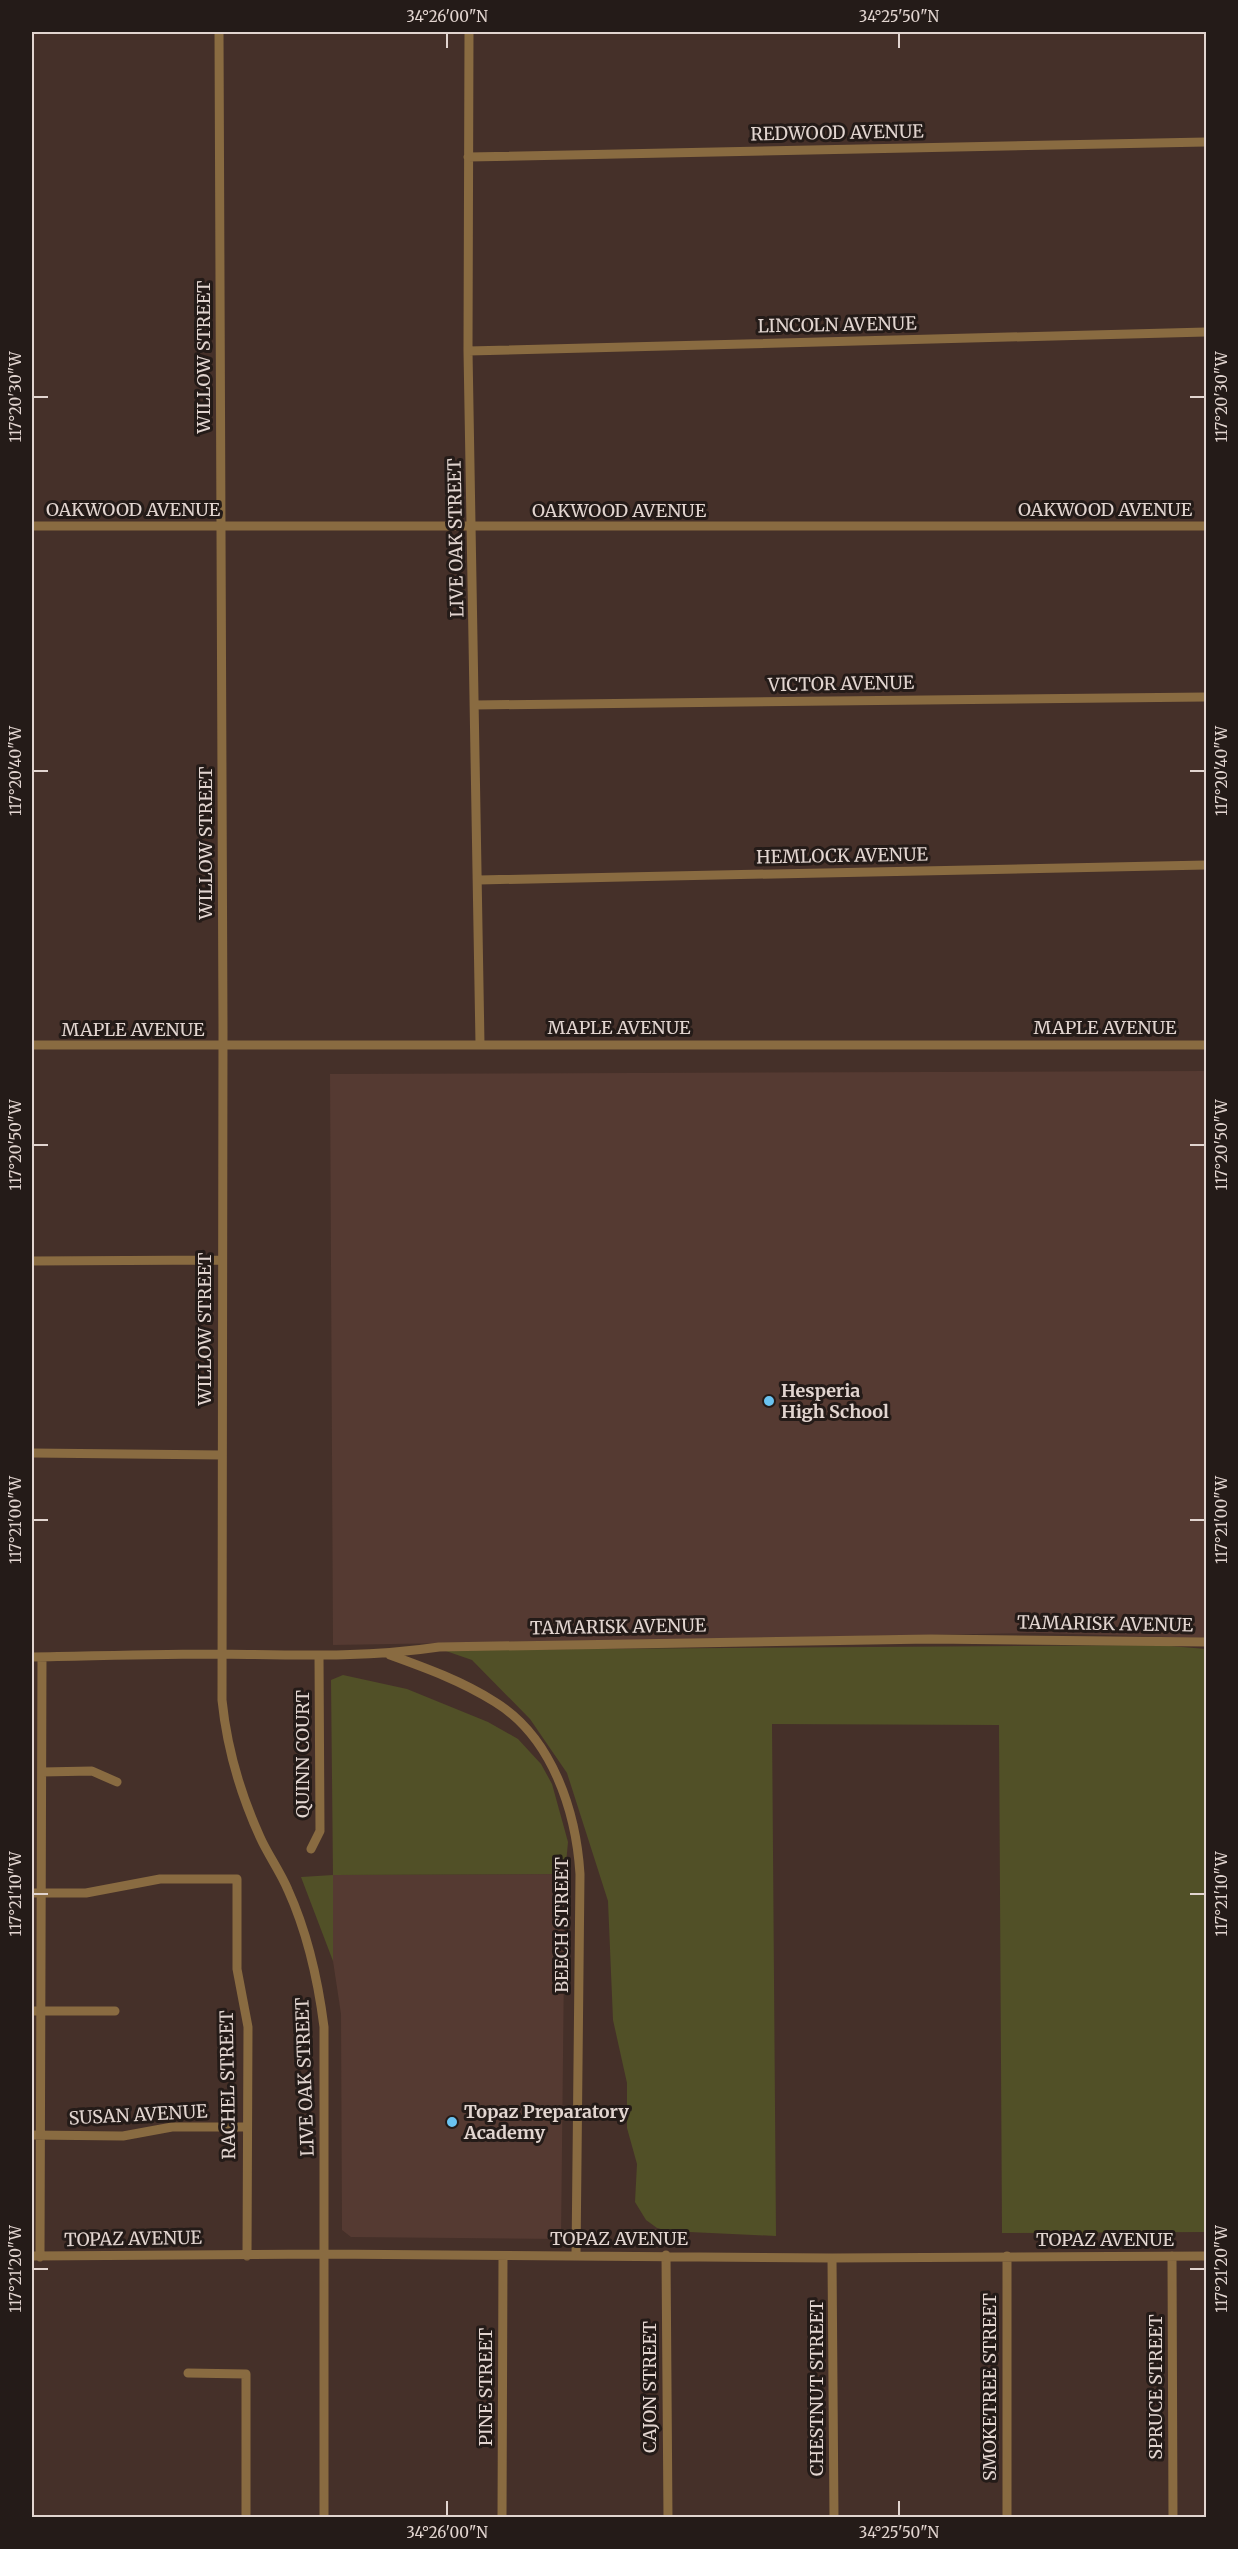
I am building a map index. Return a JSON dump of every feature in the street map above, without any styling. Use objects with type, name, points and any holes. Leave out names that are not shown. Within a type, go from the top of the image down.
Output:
[{"type":"street","name":"WILLOW STREET","points":[[219,32],[223,1047],[220,1654]]},
{"type":"street","name":"LIVE OAK STREET","points":[[469,32],[468,351],[479,880],[480,1044]]},
{"type":"street","name":"REDWOOD AVENUE","points":[[468,157],[1206,142]]},
{"type":"street","name":"LINCOLN AVENUE","points":[[468,351],[1206,332]]},
{"type":"street","name":"OAKWOOD AVENUE","points":[[32,526],[1206,526]]},
{"type":"street","name":"VICTOR AVENUE","points":[[475,705],[1206,697]]},
{"type":"street","name":"HEMLOCK AVENUE","points":[[479,880],[1206,865]]},
{"type":"street","name":"MAPLE AVENUE","points":[[32,1046],[1206,1045]]},
{"type":"street","points":[[32,1261],[222,1260]]},
{"type":"street","points":[[32,1453],[222,1455]]},
{"type":"street","name":"TAMARISK AVENUE","points":[[32,1657],[220,1654],[319,1656],[389,1654],[439,1647],[919,1639],[1206,1641]]},
{"type":"street","name":"LIVE OAK STREET","points":[[220,1654],[225,1731],[234,1772],[261,1839],[288,1888],[317,1974],[324,2027],[324,2517]]},
{"type":"street","name":"BEECH STREET","points":[[389,1654],[442,1674],[497,1703],[525,1727],[544,1752],[565,1794],[578,1844],[580,1874],[576,2256]]},
{"type":"street","name":"QUINN COURT","points":[[311,1849],[320,1831],[319,1656]]},
{"type":"street","points":[[36,2257],[36,1893],[42,1772],[42,1657]]},
{"type":"street","points":[[42,1772],[92,1771],[117,1782]]},
{"type":"street","name":"RACHEL STREET","points":[[36,1893],[87,1893],[160,1879],[237,1879],[237,1969],[248,2026],[247,2256]]},
{"type":"street","points":[[36,2011],[115,2011]]},
{"type":"street","name":"SUSAN AVENUE","points":[[36,2135],[123,2136],[172,2127],[246,2127]]},
{"type":"street","name":"TOPAZ AVENUE","points":[[36,2257],[324,2254],[832,2258],[1206,2256]]},
{"type":"street","name":"CAJON STREET","points":[[666,2255],[668,2517]]},
{"type":"street","name":"PINE STREET","points":[[502,2517],[503,2256]]},
{"type":"street","name":"SMOKETREE STREET","points":[[1007,2256],[1007,2517]]},
{"type":"street","name":"SPRUCE STREET","points":[[1172,2256],[1173,2517]]},
{"type":"street","name":"CHESTNUT STREET","points":[[832,2258],[834,2517]]},
{"type":"street","points":[[188,2373],[246,2374],[246,2517]]},
{"type":"shaded area","name":"Hesperia High School","points":[[1206,1071],[1206,1638],[1037,1633],[333,1645],[330,1074]]},
{"type":"shaded area","points":[[1158,1645],[1206,1649],[1206,2232],[1002,2233],[999,1725],[772,1724],[776,2236],[668,2231],[657,2228],[646,2220],[635,2202],[637,2164],[627,2128],[627,2083],[613,2020],[608,1901],[567,1773],[530,1719],[472,1660],[443,1650]]},
{"type":"shaded area","points":[[343,1675],[407,1689],[488,1722],[518,1739],[541,1764],[552,1784],[568,1842],[565,1874],[333,1875],[331,1680]]},
{"type":"shaded area","name":"Topaz Preparatory Academy","points":[[565,1874],[561,2239],[351,2237],[342,2230],[341,2014],[333,1961],[333,1875]]},
{"type":"shaded area","points":[[333,1875],[333,1961],[301,1877]]},
{"type":"place","name":"Hesperia High School","points":[[769,1401]]},
{"type":"place","name":"Topaz Preparatory Academy","points":[[452,2122]]}]
